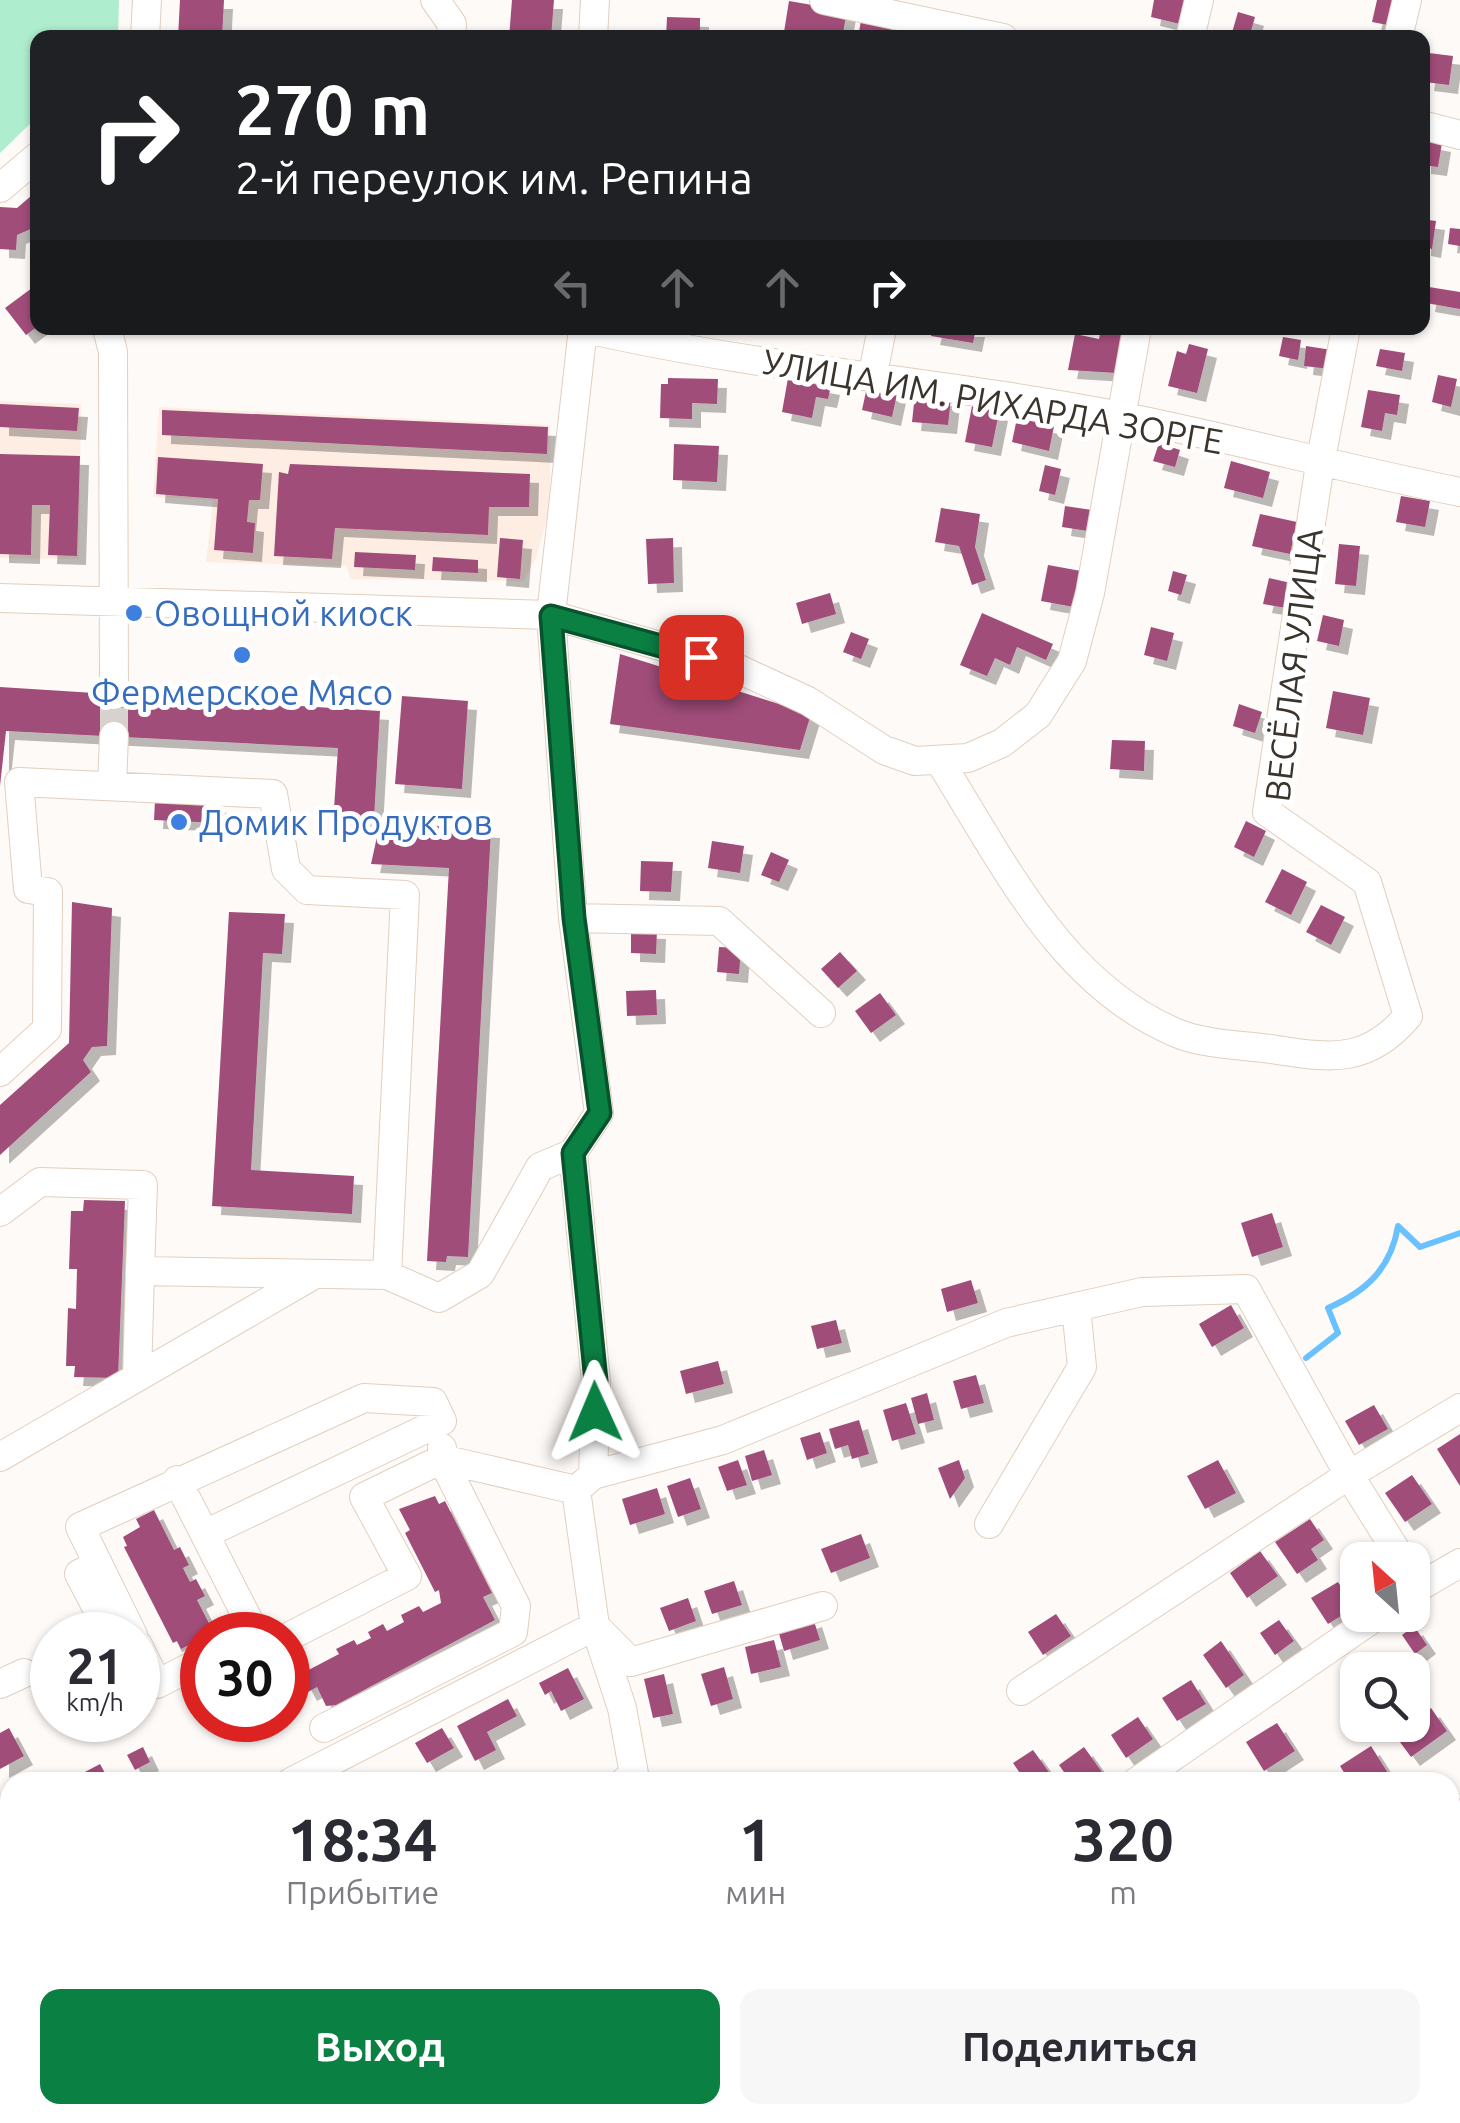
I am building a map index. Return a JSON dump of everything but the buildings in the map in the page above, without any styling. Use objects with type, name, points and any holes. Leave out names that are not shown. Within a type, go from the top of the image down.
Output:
[{"type":"street","points":[[145,30],[147,0]]},
{"type":"street","points":[[435,0],[452,24],[452,30]]},
{"type":"street","points":[[594,30],[595,0]]},
{"type":"street","points":[[824,0],[942,20],[976,30]]},
{"type":"street","points":[[1192,30],[1199,0]]},
{"type":"street","points":[[1400,30],[1407,0]]},
{"type":"street","points":[[1430,127],[1460,135]]},
{"type":"street","points":[[0,188],[30,164]]},
{"type":"street","points":[[109,335],[113,352],[114,695]]},
{"type":"street","points":[[140,1271],[387,1274],[438,1298],[480,1274],[540,1167],[573,1153],[600,1113],[574,918],[551,616],[582,335]]},
{"type":"street","name":"УЛИЦА ИМ. РИХАРДА ЗОРГЕ","points":[[614,335],[1122,416],[1320,464],[1460,492]]},
{"type":"street","points":[[872,374],[880,335]]},
{"type":"street","points":[[0,598],[551,616],[734,667],[808,701],[884,750],[915,761],[968,758],[1002,743],[1038,714],[1072,661],[1090,593],[1136,335]]},
{"type":"street","name":"ВЕСЁЛАЯ УЛИЦА","points":[[940,762],[1048,932],[1098,986],[1180,1034],[1327,1058],[1385,1044],[1408,1016],[1368,882],[1267,812],[1320,464],[1345,335]]},
{"type":"street","points":[[112,786],[114,736]]},
{"type":"street","points":[[0,1072],[47,1029],[48,892],[28,889],[19,782],[272,794],[286,869],[306,890],[405,895],[387,1274]]},
{"type":"street","points":[[574,918],[719,921],[821,1013]]},
{"type":"street","points":[[573,1153],[596,1381],[585,1483],[594,1626],[622,1708],[634,1772]]},
{"type":"street","points":[[0,1212],[40,1182],[143,1185],[138,1377]]},
{"type":"street","points":[[0,1456],[311,1276]]},
{"type":"street","points":[[310,1625],[407,1576],[364,1496],[442,1459],[585,1483],[723,1440],[1006,1323],[1142,1292],[1246,1289],[1391,1542]]},
{"type":"street","points":[[989,1524],[1082,1367],[1076,1307]]},
{"type":"street","points":[[119,1612],[80,1528],[177,1480],[364,1398],[433,1402],[442,1421],[442,1459],[516,1606],[512,1632],[324,1728]]},
{"type":"street","points":[[1021,1690],[1349,1475],[1460,1408]]},
{"type":"street","points":[[205,1534],[442,1421]]},
{"type":"street","points":[[177,1480],[244,1612]]},
{"type":"street","points":[[1430,1577],[1460,1562]]},
{"type":"street","points":[[99,1612],[79,1574],[92,1568],[117,1612]]},
{"type":"street","points":[[594,1626],[632,1662],[823,1606]]},
{"type":"street","points":[[310,1772],[594,1626]]},
{"type":"street","points":[[1150,1772],[1353,1632]]},
{"type":"shaded area","points":[[0,401],[81,404],[79,559],[0,558]]},
{"type":"shaded area","points":[[159,407],[550,425],[550,508],[536,558],[523,581],[351,579],[346,566],[206,562],[213,500],[153,497]]},
{"type":"green space","points":[[0,0],[119,0],[118,30],[30,30],[30,124],[0,153]]},
{"type":"waterway","points":[[1306,1358],[1338,1333],[1328,1308],[1354,1294],[1375,1276],[1390,1254],[1398,1226],[1420,1247],[1460,1233]]},
{"type":"tunnel","points":[[114,695],[114,736]]},
{"type":"place","name":"Овощной киоск","points":[[134,613]]},
{"type":"place","name":"Фермерское Мясо","points":[[242,655]]},
{"type":"place","name":"Домик Продуктов","points":[[179,822]]},
{"type":"route","points":[[595,1412],[596,1381],[573,1153],[600,1113],[574,918],[551,616],[701,657]]}]
